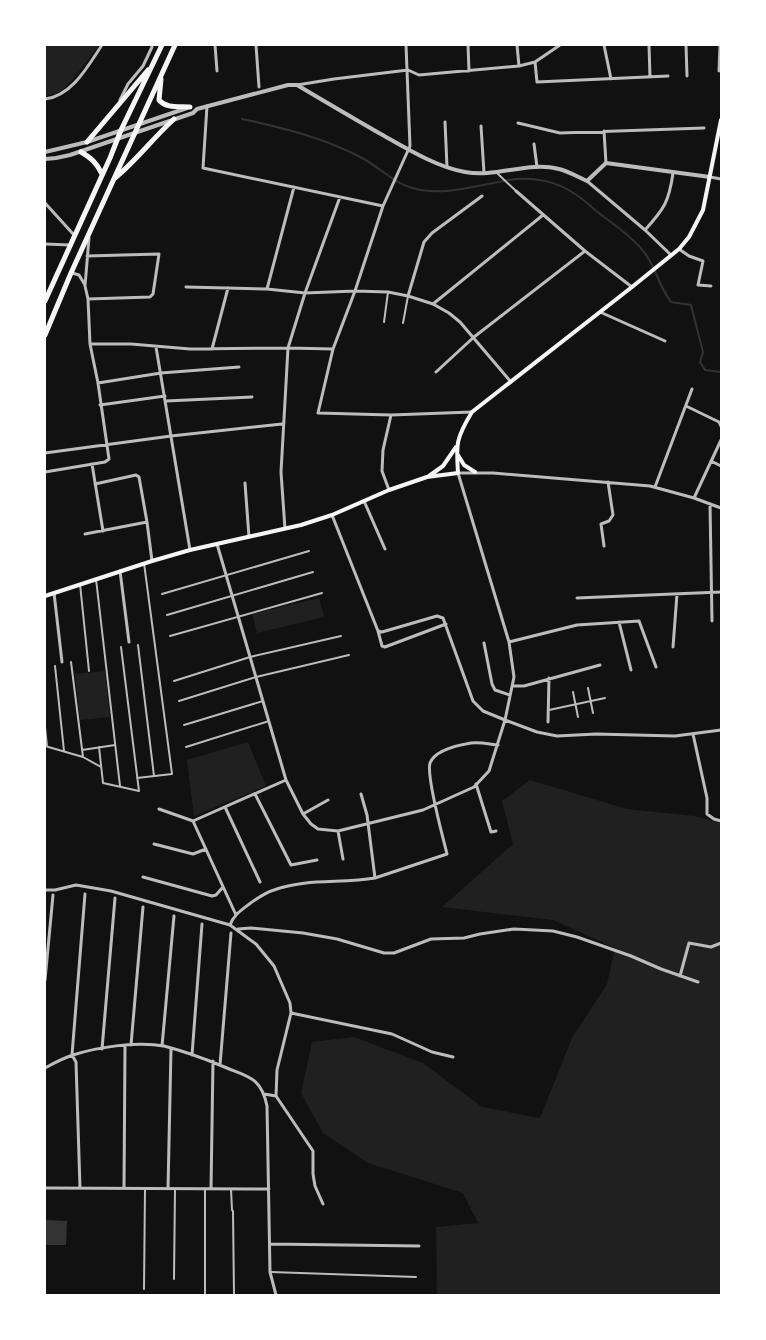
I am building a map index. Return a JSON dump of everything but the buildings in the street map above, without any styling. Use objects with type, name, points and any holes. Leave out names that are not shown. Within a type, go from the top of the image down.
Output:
[{"type":"highway","points":[[45,301],[121,130],[162,45]]},
{"type":"highway","points":[[45,335],[71,273],[175,45]]},
{"type":"highway","points":[[87,142],[153,64]]},
{"type":"highway","points":[[162,73],[159,100],[167,106],[190,107]]},
{"type":"highway","points":[[113,180],[130,166],[174,119]]},
{"type":"highway","points":[[81,152],[94,161],[102,174]]},
{"type":"main road","points":[[45,596],[144,563],[190,550],[286,529],[332,515],[389,490],[427,477],[458,474],[456,447],[462,427],[472,412],[679,249],[696,226],[702,210],[721,120]]},
{"type":"main road","points":[[427,477],[443,466],[456,447]]},
{"type":"main road","points":[[456,453],[464,465],[475,472]]},
{"type":"street","points":[[45,100],[64,93],[84,72],[102,45]]},
{"type":"street","points":[[215,45],[217,72]]},
{"type":"street","points":[[256,45],[259,87]]},
{"type":"street","points":[[406,45],[409,93],[409,150],[383,206],[355,291],[333,349],[318,413],[391,415],[472,412]]},
{"type":"street","points":[[468,45],[469,71]]},
{"type":"street","points":[[517,45],[519,66]]},
{"type":"street","points":[[45,159],[81,152],[193,113],[197,109],[280,87],[408,70],[419,75],[519,66],[535,62],[560,45]]},
{"type":"street","points":[[604,45],[611,79]]},
{"type":"street","points":[[649,45],[650,77]]},
{"type":"street","points":[[686,45],[687,76]]},
{"type":"street","points":[[719,71],[720,45]]},
{"type":"street","points":[[118,107],[128,84],[143,66],[152,46],[158,52]]},
{"type":"street","points":[[535,62],[537,82],[668,76]]},
{"type":"street","points":[[297,85],[409,150],[447,167],[465,172],[484,173],[537,167],[560,169],[587,182],[644,230],[671,256]]},
{"type":"street","points":[[207,106],[203,168],[383,206]]},
{"type":"street","points":[[45,152],[56,151],[87,142],[190,107],[197,109]]},
{"type":"street","points":[[445,122],[447,167]]},
{"type":"street","points":[[518,123],[560,133],[704,128]]},
{"type":"street","points":[[481,126],[484,173]]},
{"type":"street","points":[[587,182],[606,163],[604,131]]},
{"type":"street","points":[[534,144],[537,167]]},
{"type":"street","points":[[606,163],[721,179]]},
{"type":"street","points":[[497,172],[543,215],[632,287]]},
{"type":"street","points":[[644,230],[661,213],[667,203],[673,173]]},
{"type":"street","points":[[267,289],[294,186]]},
{"type":"street","points":[[286,529],[281,472],[282,424],[288,348],[305,293],[340,196]]},
{"type":"street","points":[[403,322],[408,296],[424,242],[432,233],[482,196]]},
{"type":"street","points":[[45,203],[74,235]]},
{"type":"street","points":[[45,209],[50,209]]},
{"type":"street","points":[[433,304],[543,215]]},
{"type":"street","points":[[45,472],[108,461],[108,446],[90,344],[88,299],[85,286],[89,234]]},
{"type":"street","points":[[45,244],[70,245]]},
{"type":"street","points":[[679,249],[688,256],[703,262],[698,285],[711,286]]},
{"type":"street","points":[[436,372],[474,337],[585,250]]},
{"type":"street","points":[[87,256],[159,254],[153,294],[150,298],[88,299]]},
{"type":"street","points":[[71,273],[79,276],[85,286]]},
{"type":"street","points":[[186,287],[267,289],[305,293],[388,292],[408,296],[433,304],[460,322],[510,382]]},
{"type":"street","points":[[212,349],[228,288]]},
{"type":"street","points":[[384,322],[388,292]]},
{"type":"street","points":[[600,312],[666,341]]},
{"type":"street","points":[[90,344],[131,344],[212,349],[333,349]]},
{"type":"street","points":[[156,347],[190,550]]},
{"type":"street","points":[[98,382],[161,373],[239,367]]},
{"type":"street","points":[[655,487],[692,389]]},
{"type":"street","points":[[100,405],[165,396]]},
{"type":"street","points":[[166,401],[252,397]]},
{"type":"street","points":[[686,406],[719,422],[721,426]]},
{"type":"street","points":[[389,490],[382,472],[383,450],[391,415]]},
{"type":"street","points":[[45,454],[171,436],[282,424]]},
{"type":"street","points":[[694,498],[721,440]]},
{"type":"street","points":[[711,461],[721,466]]},
{"type":"street","points":[[92,464],[103,530]]},
{"type":"street","points":[[217,544],[286,780],[303,814],[311,824],[318,829],[338,830],[423,810],[476,784],[489,771],[498,745],[514,677],[509,642],[458,474],[475,472],[655,487],[721,508]]},
{"type":"street","points":[[95,484],[136,475],[139,477],[148,522],[152,561]]},
{"type":"street","points":[[604,546],[601,524],[610,521],[613,515],[608,482]]},
{"type":"street","points":[[245,483],[249,537]]},
{"type":"street","points":[[364,500],[385,549]]},
{"type":"street","points":[[710,504],[712,621]]},
{"type":"street","points":[[332,515],[378,631],[382,646],[385,647],[446,624]]},
{"type":"street","points":[[85,534],[148,522]]},
{"type":"street","points":[[162,594],[309,551]]},
{"type":"street","points":[[137,778],[172,774],[144,563]]},
{"type":"street","points":[[120,572],[129,642]]},
{"type":"street","points":[[167,616],[313,572]]},
{"type":"street","points":[[96,579],[120,787]]},
{"type":"street","points":[[80,584],[89,672]]},
{"type":"street","points":[[577,598],[721,592]]},
{"type":"street","points":[[54,593],[62,662]]},
{"type":"street","points":[[170,636],[322,593]]},
{"type":"street","points":[[672,647],[677,594]]},
{"type":"street","points":[[378,631],[382,632],[437,616],[443,618],[473,701],[483,711],[537,732],[557,736],[596,734],[675,736],[721,730]]},
{"type":"street","points":[[509,642],[577,625],[639,621],[656,667]]},
{"type":"street","points":[[619,622],[631,670]]},
{"type":"street","points":[[174,681],[250,657],[341,636]]},
{"type":"street","points":[[484,643],[492,684],[495,690],[510,695]]},
{"type":"street","points":[[138,645],[154,776]]},
{"type":"street","points":[[99,747],[103,783],[139,791],[121,647]]},
{"type":"street","points":[[179,701],[256,677],[349,655]]},
{"type":"street","points":[[71,662],[83,757]]},
{"type":"street","points":[[512,686],[524,686],[600,665]]},
{"type":"street","points":[[55,666],[64,751]]},
{"type":"street","points":[[548,722],[550,678]]},
{"type":"street","points":[[588,688],[594,713]]},
{"type":"street","points":[[573,692],[578,717]]},
{"type":"street","points":[[548,710],[605,698]]},
{"type":"street","points":[[184,725],[263,700]]},
{"type":"street","points":[[186,747],[269,721]]},
{"type":"street","points":[[45,727],[46,746],[83,757],[101,767]]},
{"type":"street","points":[[694,734],[707,798],[708,814],[714,819],[721,821]]},
{"type":"street","points":[[230,925],[236,915],[262,895],[280,888],[312,883],[375,878],[447,854],[435,804],[430,764],[434,757],[460,745],[472,743],[498,745]]},
{"type":"street","points":[[82,750],[115,745]]},
{"type":"street","points":[[158,809],[193,821],[286,780]]},
{"type":"street","points":[[476,784],[491,832],[496,831]]},
{"type":"street","points":[[256,794],[291,865],[317,860]]},
{"type":"street","points":[[361,794],[368,824],[375,878]]},
{"type":"street","points":[[303,814],[328,800]]},
{"type":"street","points":[[225,807],[260,882]]},
{"type":"street","points":[[193,821],[236,915]]},
{"type":"street","points":[[338,830],[343,858]]},
{"type":"street","points":[[154,844],[193,854],[206,849]]},
{"type":"street","points":[[143,877],[212,896],[216,895],[223,888]]},
{"type":"street","points":[[45,890],[84,885],[111,891],[230,925],[256,944],[274,966],[288,998],[291,1013],[277,1070],[276,1096],[313,1151],[315,1186],[323,1204]]},
{"type":"street","points":[[80,1188],[76,1062],[72,1055],[85,894]]},
{"type":"street","points":[[45,980],[53,895]]},
{"type":"street","points":[[102,1049],[115,898]]},
{"type":"street","points":[[131,1044],[143,907]]},
{"type":"street","points":[[162,1046],[174,916]]},
{"type":"street","points":[[192,1055],[202,924]]},
{"type":"street","points":[[237,929],[277,930],[337,939],[384,953],[394,953],[431,939],[464,938],[514,929],[553,931],[577,937],[632,956],[698,982]]},
{"type":"street","points":[[220,1065],[231,933]]},
{"type":"street","points":[[680,976],[689,943],[712,947],[721,943]]},
{"type":"street","points":[[291,1013],[392,1034],[432,1052],[453,1056]]},
{"type":"street","points":[[45,1068],[72,1055],[131,1044],[171,1048],[213,1061],[255,1081],[264,1094],[267,1106],[270,1272],[276,1295]]},
{"type":"street","points":[[124,1188],[126,1046]]},
{"type":"street","points":[[168,1189],[171,1048]]},
{"type":"street","points":[[211,1189],[213,1061]]},
{"type":"street","points":[[264,1094],[276,1096]]},
{"type":"street","points":[[45,1188],[269,1189]]},
{"type":"street","points":[[144,1290],[145,1188]]},
{"type":"street","points":[[174,1279],[175,1189]]},
{"type":"street","points":[[205,1189],[205,1295]]},
{"type":"street","points":[[231,1189],[232,1210],[234,1211],[234,1295]]},
{"type":"street","points":[[270,1244],[419,1246]]},
{"type":"street","points":[[270,1272],[416,1277]]},
{"type":"shaded area","points":[[45,45],[99,45],[61,92],[45,96]]},
{"type":"shaded area","points":[[319,598],[324,617],[257,633],[252,614]]},
{"type":"shaded area","points":[[105,671],[110,717],[80,720],[75,674]]},
{"type":"shaded area","points":[[248,742],[266,786],[194,816],[187,760]]},
{"type":"shaded area","points":[[530,780],[627,809],[694,816],[721,823],[721,1295],[437,1295],[436,1227],[478,1223],[463,1193],[368,1163],[323,1133],[301,1093],[312,1042],[354,1037],[423,1063],[482,1107],[540,1118],[572,1038],[607,984],[615,948],[553,920],[442,907],[513,844],[502,801]]},
{"type":"shaded area","points":[[45,1220],[67,1221],[66,1245],[45,1245]]},
{"type":"waterway","points":[[242,119],[289,130],[334,145],[364,159],[393,179],[412,188],[449,191],[509,180],[535,179],[552,183],[568,190],[620,229],[640,247],[652,264],[663,290],[671,302],[691,305],[703,352],[700,362],[705,370],[721,372]]}]
